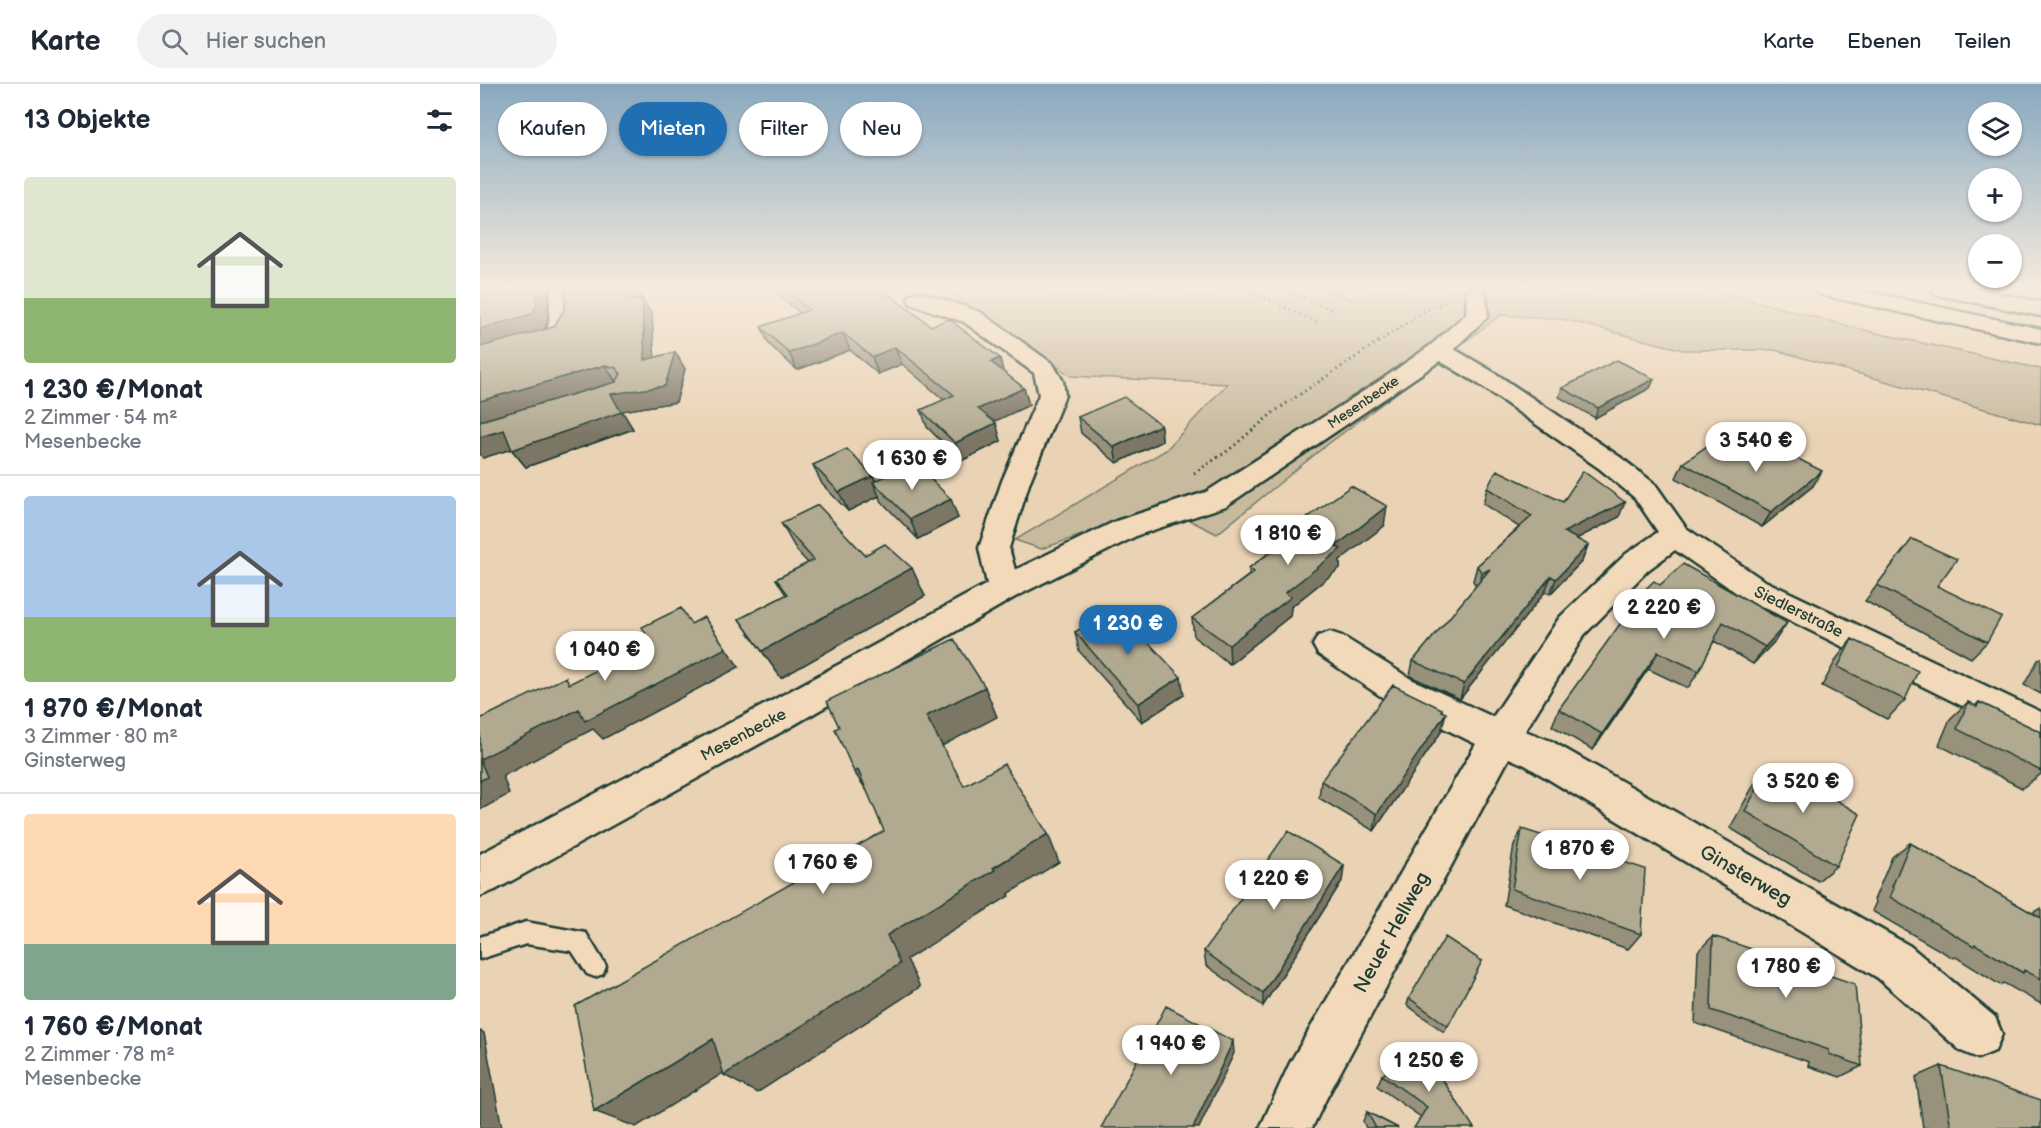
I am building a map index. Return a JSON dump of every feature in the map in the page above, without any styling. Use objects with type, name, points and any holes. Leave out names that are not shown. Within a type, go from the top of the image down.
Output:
[{"type":"main road","points":[[480,359],[553,338]]},
{"type":"main road","points":[[1001,338],[1044,369],[1050,381],[1052,395],[1016,481],[994,548],[1004,589]]},
{"type":"main road","name":"Mesenbecke","points":[[480,876],[779,715],[1004,589],[1127,528],[1216,499],[1390,385],[1453,338]]},
{"type":"main road","name":"Siedlerstraße","points":[[1439,350],[1486,378],[1610,464],[1645,491],[1675,535],[1752,588],[2041,729]]},
{"type":"main road","name":"Neuer Hellweg","points":[[1286,1128],[1308,1081],[1500,738],[1572,626],[1637,562],[1675,535]]},
{"type":"main road","points":[[1329,645],[1398,689],[1500,738]]},
{"type":"main road","name":"Ginsterweg","points":[[1500,738],[1538,753],[1894,962],[1978,1034]]},
{"type":"lane","points":[[480,948],[526,933],[578,941],[595,966]]},
{"type":"path","points":[[1190,475],[1230,450],[1275,411],[1385,338]]},
{"type":"shaded area","points":[[1016,338],[1471,338],[1324,447],[1217,534],[1163,507],[1041,549],[1015,540],[1166,450],[1227,384],[1071,376]]},
{"type":"shaded area","points":[[1635,338],[1898,338],[2041,369],[2041,425],[1775,350],[1683,350]]},
{"type":"building","points":[[514,338],[644,338],[645,360],[675,352],[665,386],[611,394],[621,412],[512,450],[504,430],[480,437],[480,421],[616,382],[621,374],[616,368],[605,365],[480,401],[480,347]]},
{"type":"building","points":[[773,338],[830,338],[789,353]]},
{"type":"building","points":[[849,338],[973,338],[1000,358],[991,362],[1024,388],[978,409],[996,423],[955,443],[921,410],[954,395],[895,347],[872,357]]},
{"type":"building","points":[[1617,360],[1654,379],[1598,408],[1562,388]]},
{"type":"building","points":[[1124,397],[1161,425],[1114,447],[1078,417]]},
{"type":"building","points":[[1759,439],[1822,471],[1771,512],[1683,463],[1710,444],[1734,457]]},
{"type":"building","points":[[847,449],[873,476],[839,492],[813,465]]},
{"type":"building","points":[[914,463],[951,499],[910,519],[873,482]]},
{"type":"building","points":[[1497,470],[1563,502],[1583,471],[1625,502],[1564,532],[1588,545],[1556,579],[1551,576],[1464,684],[1413,661],[1490,569],[1482,573],[1477,566],[1532,516],[1487,488]]},
{"type":"building","points":[[1351,486],[1387,506],[1336,546],[1341,549],[1285,593],[1291,597],[1229,645],[1192,618],[1254,572],[1249,568],[1305,527],[1300,523]]},
{"type":"building","points":[[818,505],[865,555],[885,544],[912,568],[762,651],[739,619],[788,594],[776,579],[814,560],[781,523]]},
{"type":"building","points":[[1912,539],[1957,559],[1937,586],[2001,617],[1987,642],[1877,585]]},
{"type":"building","points":[[1683,564],[1787,623],[1765,647],[1723,622],[1699,671],[1658,652],[1602,734],[1559,709],[1633,606],[1630,604],[1654,581],[1660,585]]},
{"type":"building","points":[[681,608],[691,624],[704,617],[726,648],[585,721],[579,709],[480,759],[480,719],[566,677],[569,684],[651,643],[642,627]]},
{"type":"building","points":[[1116,608],[1181,677],[1138,704],[1075,632]]},
{"type":"building","points":[[954,639],[985,687],[926,716],[964,786],[1004,764],[1048,834],[993,868],[995,870],[887,935],[900,964],[724,1075],[713,1039],[594,1111],[575,1006],[884,831],[858,770],[854,772],[835,729],[839,727],[827,701]]},
{"type":"building","points":[[1852,639],[1918,671],[1905,700],[1838,667]]},
{"type":"building","points":[[1393,685],[1446,713],[1377,814],[1321,781]]},
{"type":"building","points":[[1968,702],[1977,707],[1979,702],[2041,732],[2041,771],[1957,729]]},
{"type":"building","points":[[480,759],[487,777],[480,781]]},
{"type":"building","points":[[1771,763],[1860,814],[1836,866],[1745,811]]},
{"type":"building","points":[[1522,829],[1645,869],[1641,934],[1512,889]]},
{"type":"building","points":[[1288,831],[1344,865],[1263,993],[1204,951]]},
{"type":"building","points":[[1910,843],[2041,918],[2041,979],[2024,970],[2023,973],[1890,897]]},
{"type":"building","points":[[1713,936],[1855,984],[1862,1066],[1829,1054],[1829,1050],[1711,1010]]},
{"type":"building","points":[[1445,937],[1482,961],[1448,1026],[1409,998]]},
{"type":"building","points":[[1166,1006],[1233,1041],[1193,1128],[1101,1128]]},
{"type":"building","points":[[1422,1048],[1474,1128],[1414,1128],[1427,1107],[1382,1075]]},
{"type":"building","points":[[1941,1066],[2041,1100],[2041,1128],[1951,1128]]},
{"type":"building","points":[[1367,1112],[1398,1128],[1376,1128]]}]
